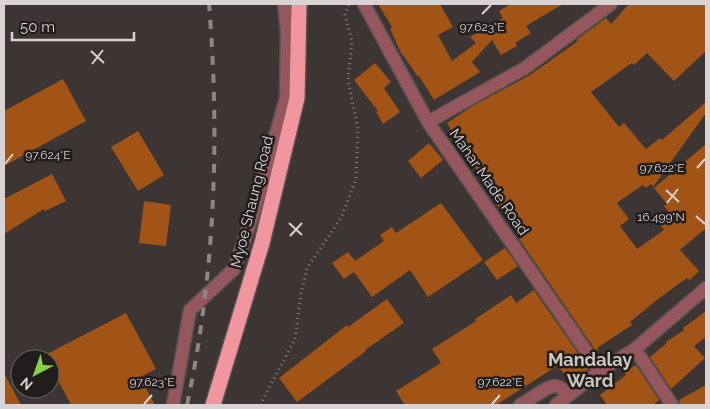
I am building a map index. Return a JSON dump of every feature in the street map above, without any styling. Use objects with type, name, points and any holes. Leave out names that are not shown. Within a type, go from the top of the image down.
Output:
[{"type":"highway","name":"Myoe Shaung Road","points":[[213,405],[262,243],[297,98],[299,4]]},
{"type":"street","points":[[173,405],[190,310],[234,270],[254,212],[284,107],[286,98],[287,31],[284,4]]},
{"type":"street","name":"Mahar Made Road","points":[[364,4],[428,122],[600,370]]},
{"type":"street","points":[[428,122],[525,68],[611,4]]},
{"type":"street","points":[[556,405],[600,370],[635,349],[706,288]]},
{"type":"street","points":[[635,349],[672,405]]},
{"type":"street","points":[[520,405],[548,388],[555,386],[562,388],[568,395]]},
{"type":"path","points":[[260,405],[295,339],[301,294],[307,268],[341,218],[356,179],[358,129],[348,80],[352,42],[345,15],[349,4]]},
{"type":"building","points":[[378,4],[440,4],[453,27],[438,35],[452,61],[476,43],[470,37],[503,18],[499,11],[511,4],[563,4],[526,26],[531,33],[515,43],[517,46],[501,55],[492,40],[472,62],[480,72],[434,100],[419,76],[402,55],[390,29],[392,27]]},
{"type":"building","points":[[629,4],[706,4],[706,51],[674,81],[647,53],[634,65],[632,63],[591,92],[619,127],[624,123],[646,149],[660,138],[662,140],[706,102],[706,113],[653,187],[651,184],[646,188],[643,185],[617,203],[629,219],[620,226],[637,249],[664,230],[658,222],[670,213],[664,206],[667,204],[654,188],[706,144],[706,228],[680,250],[699,271],[690,280],[687,278],[658,299],[630,322],[632,325],[597,348],[599,350],[596,351],[519,239],[523,236],[506,206],[500,210],[490,192],[492,190],[464,152],[447,123],[471,107],[530,75],[578,41],[576,40],[606,18],[611,24]]},
{"type":"building","points":[[375,63],[391,82],[384,88],[400,112],[383,124],[376,112],[378,111],[354,80]]},
{"type":"building","points":[[63,79],[86,121],[4,166],[4,111]]},
{"type":"building","points":[[138,131],[164,175],[138,191],[111,147]]},
{"type":"building","points":[[429,143],[443,160],[421,178],[408,161]]},
{"type":"building","points":[[52,174],[66,201],[45,211],[44,209],[4,234],[4,199]]},
{"type":"building","points":[[144,201],[171,205],[166,246],[139,243]]},
{"type":"building","points":[[441,203],[483,260],[428,297],[410,270],[372,297],[354,272],[344,279],[332,263],[348,252],[355,261],[384,241],[380,235],[392,227],[396,233]]},
{"type":"building","points":[[505,248],[518,266],[497,280],[484,262]]},
{"type":"building","points":[[534,290],[589,369],[572,382],[557,366],[496,405],[405,405],[396,391],[441,363],[432,349],[476,321],[475,319],[511,295],[516,303]]},
{"type":"building","points":[[387,299],[404,323],[297,402],[279,378],[347,325],[348,327]]},
{"type":"building","points":[[706,311],[706,337],[694,346],[705,358],[671,389],[650,357]]},
{"type":"building","points":[[126,313],[156,369],[140,377],[155,405],[71,405],[60,384],[60,349],[57,349]]},
{"type":"building","points":[[636,365],[659,400],[653,405],[607,405],[600,395],[626,375],[624,372]]},
{"type":"building","points":[[4,373],[10,384],[10,399],[18,399],[21,405],[4,405]]},
{"type":"building","points":[[706,385],[706,405],[680,405],[679,400]]},
{"type":"railway","points":[[187,405],[204,306],[213,206],[214,105],[209,4]]},
{"type":"district","name":"Mandalay Ward","points":[[590,369]]}]
